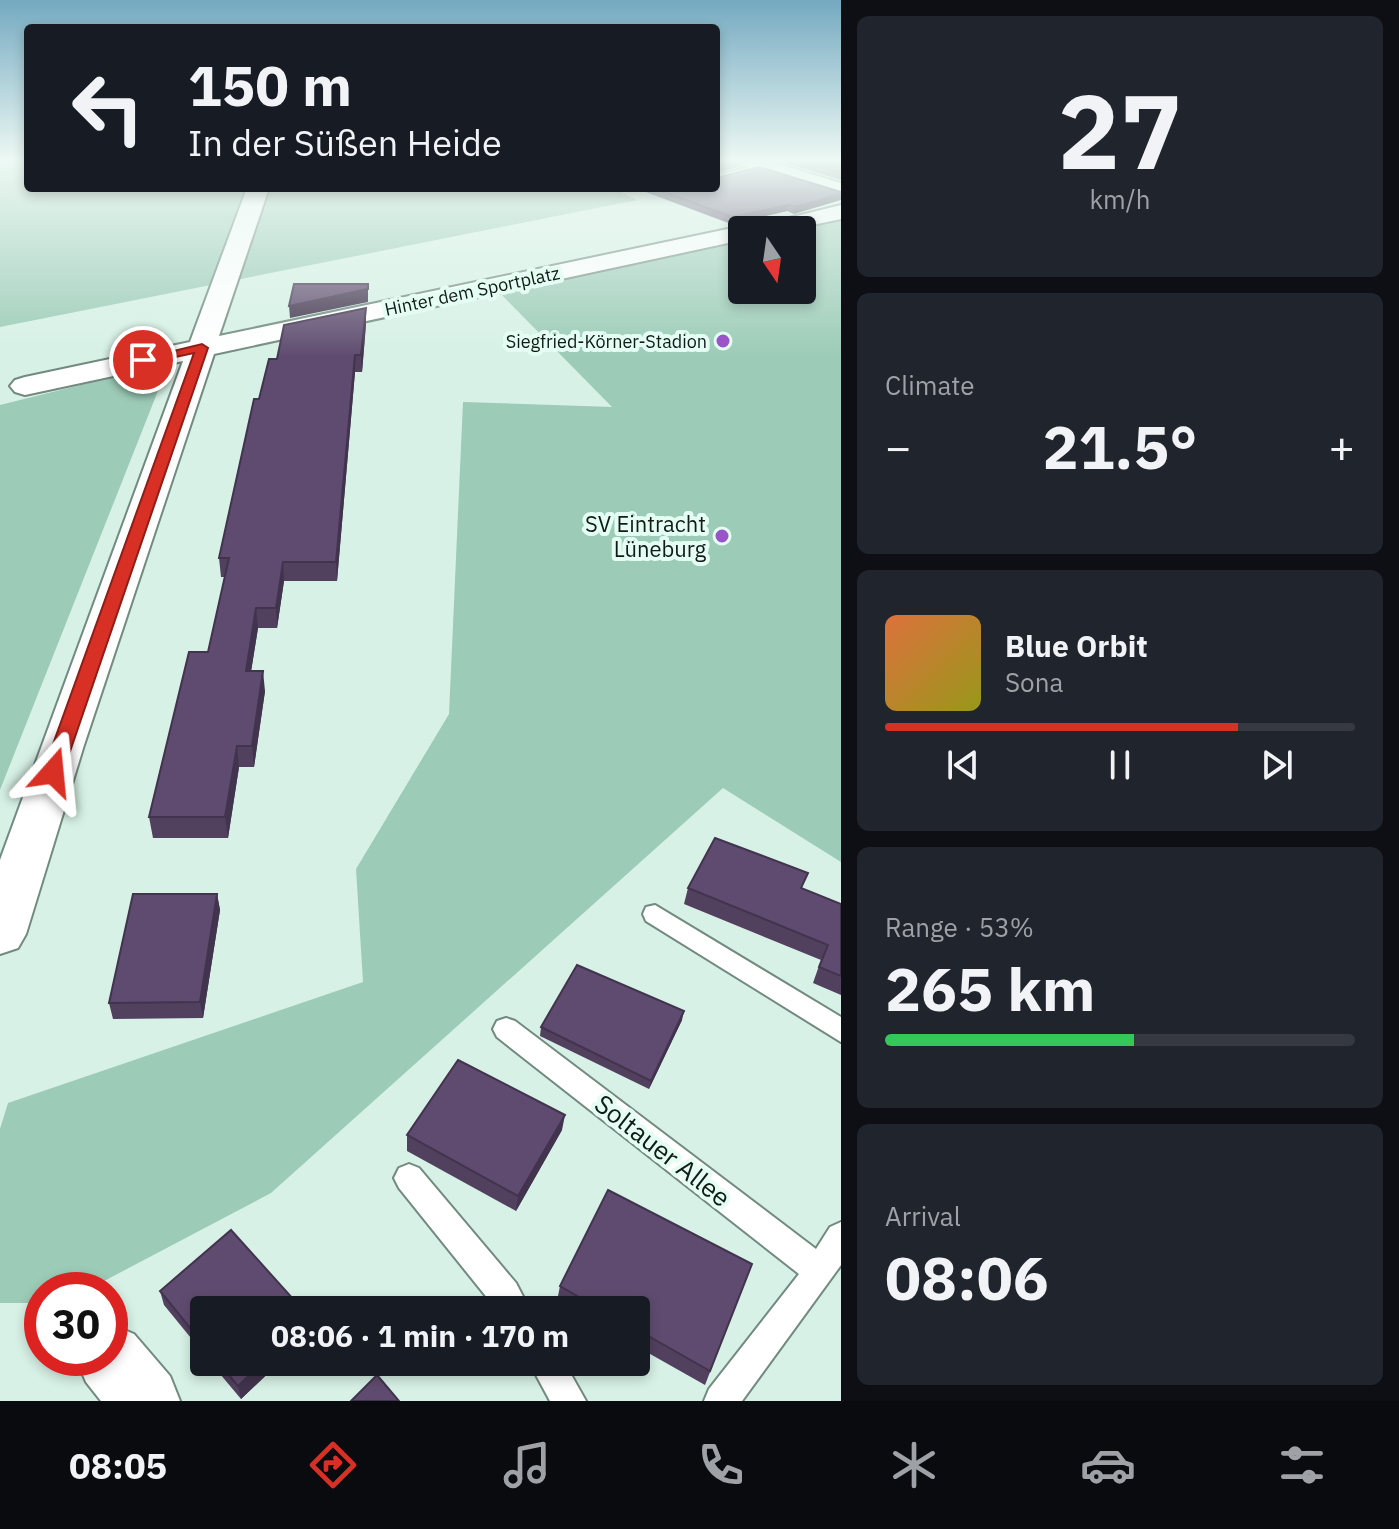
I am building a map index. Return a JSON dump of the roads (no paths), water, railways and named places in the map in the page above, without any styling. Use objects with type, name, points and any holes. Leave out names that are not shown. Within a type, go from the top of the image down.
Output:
[{"type":"street","points":[[0,934],[62,745],[245,226]]},
{"type":"street","name":"Hinter dem Sportplatz","points":[[25,386],[728,236]]},
{"type":"street","points":[[125,1376],[145,1401]]},
{"type":"lane","points":[[655,914],[841,1031]]},
{"type":"lane","name":"Soltauer Allee","points":[[506,1029],[820,1271]]},
{"type":"lane","points":[[409,1178],[506,1296]]},
{"type":"lane","points":[[721,1401],[820,1271],[841,1237]]},
{"type":"lane","points":[[554,1376],[569,1401]]},
{"type":"place","name":"Siegfried-Körner-Stadion","points":[[723,341]]},
{"type":"place","name":"SV Eintracht Lüneburg","points":[[722,536]]}]
